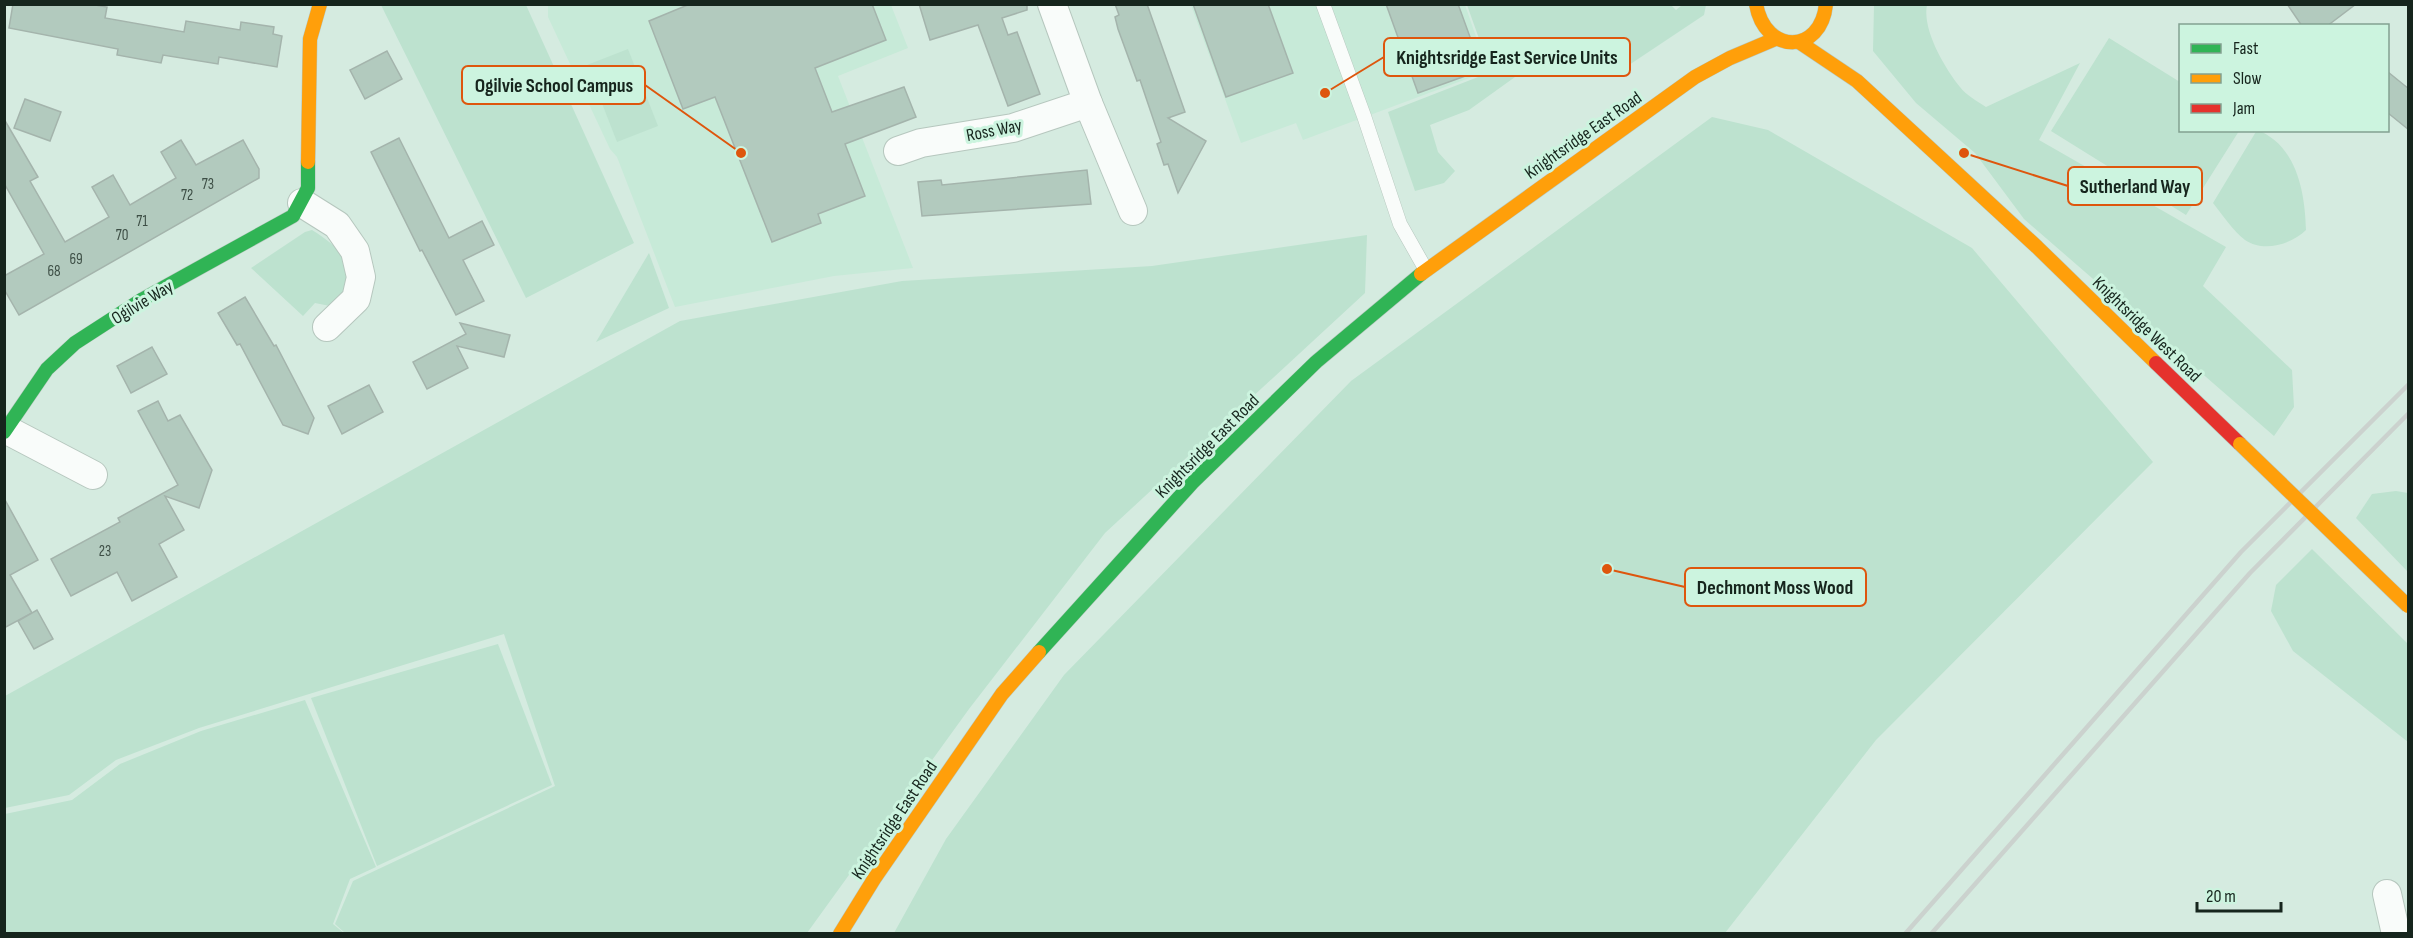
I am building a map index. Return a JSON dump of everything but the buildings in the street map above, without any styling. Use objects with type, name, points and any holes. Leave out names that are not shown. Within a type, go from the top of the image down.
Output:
[{"type":"street","points":[[320,4],[310,39],[308,188],[302,203],[337,225],[355,251],[361,277],[356,299],[327,327]]},
{"type":"street","points":[[1052,4],[1088,104],[1133,211]]},
{"type":"street","points":[[1754,12],[1759,23],[1775,39],[1787,43],[1799,42],[1826,26],[1826,4]]},
{"type":"street","name":"Knightsridge East Road","points":[[840,933],[874,879],[1002,694],[1192,483],[1316,362],[1426,270],[1695,77],[1730,58],[1775,39]]},
{"type":"street","name":"Knightsridge East Road","points":[[1695,77],[1729,42]]},
{"type":"street","name":"Knightsridge West Road","points":[[1799,42],[1857,81],[2046,255],[2409,606]]},
{"type":"street","name":"Knightsridge West Road","points":[[1838,51],[1857,81]]},
{"type":"street","name":"Ross Way","points":[[898,151],[921,143],[1013,128],[1088,104]]},
{"type":"street","name":"Ogilvie Way","points":[[93,475],[6,431],[47,369],[75,343],[143,299],[293,216],[302,203]]},
{"type":"street","points":[[2387,894],[2396,933]]},
{"type":"lane","points":[[1323,4],[1365,116],[1400,224],[1426,270]]},
{"type":"shaded area","points":[[548,4],[891,5],[908,48],[838,76],[913,268],[834,276],[675,307],[617,157],[610,149],[548,17]]},
{"type":"shaded area","points":[[1670,4],[1676,10],[1682,5],[1706,5],[1704,15],[1626,67],[1560,76],[1522,72],[1469,110],[1430,125],[1438,152],[1455,171],[1444,183],[1415,191],[1388,112],[1491,72],[1467,5]]},
{"type":"shaded area","points":[[381,5],[526,5],[634,243],[526,298]]},
{"type":"shaded area","points":[[1191,5],[1465,5],[1488,71],[1303,140],[1296,123],[1241,143]]},
{"type":"shaded area","points":[[1874,5],[1927,5],[1928,25],[1941,59],[1962,90],[1986,107],[2080,63],[2039,140],[2226,247],[2203,286],[2292,370],[2294,407],[2274,436],[2024,219],[1975,153],[1916,103],[1873,51]]},
{"type":"shaded area","points":[[2109,38],[2179,81],[2179,132],[2238,132],[2186,215],[2051,131]]},
{"type":"shaded area","points":[[628,49],[658,126],[617,142],[587,65]]},
{"type":"shaded area","points":[[1712,117],[1768,130],[1972,248],[2153,462],[1876,740],[1725,933],[894,933],[946,839],[1064,675],[1351,381]]},
{"type":"shaded area","points":[[2256,132],[2261,132],[2271,137],[2290,158],[2301,186],[2306,230],[2286,243],[2269,246],[2253,244],[2245,240],[2232,227],[2213,203]]},
{"type":"shaded area","points":[[312,230],[340,253],[345,267],[347,288],[330,306],[315,303],[303,316],[251,268],[305,232]]},
{"type":"shaded area","points":[[1367,235],[1365,293],[1105,533],[969,709],[807,933],[346,934],[335,924],[353,881],[555,786],[504,634],[199,728],[116,760],[69,795],[5,808],[5,696],[680,321],[902,281],[1152,266]]},
{"type":"shaded area","points":[[649,253],[669,308],[596,342]]},
{"type":"shaded area","points":[[2396,491],[2408,493],[2408,572],[2356,518],[2372,494]]},
{"type":"shaded area","points":[[2312,549],[2408,644],[2408,742],[2293,651],[2271,611],[2276,585]]},
{"type":"shaded area","points":[[498,644],[552,785],[377,866],[311,698]]},
{"type":"shaded area","points":[[305,700],[376,867],[350,879],[333,924],[344,933],[5,933],[5,814],[72,800],[120,764],[201,731]]},
{"type":"railway","points":[[1905,934],[2241,552],[2408,385]]},
{"type":"railway","points":[[1931,934],[2250,573],[2408,414]]},
{"type":"traffic: fast","points":[[4,432],[47,369],[75,343],[143,299],[293,216],[308,188],[308,162]]},
{"type":"traffic: fast","points":[[1039,652],[1192,483],[1316,362],[1421,274]]},
{"type":"traffic: slow","points":[[308,162],[310,39],[320,4]]},
{"type":"traffic: slow","points":[[1756,4],[1761,21],[1770,33],[1781,40],[1793,42],[1804,40],[1814,33],[1822,21],[1826,4]]},
{"type":"traffic: slow","points":[[1421,274],[1695,77],[1730,58],[1775,39]]},
{"type":"traffic: slow","points":[[1799,42],[1857,81],[2037,247],[2156,363]]},
{"type":"traffic: slow","points":[[2240,444],[2408,606]]},
{"type":"traffic: slow","points":[[840,934],[874,879],[1002,694],[1039,652]]},
{"type":"traffic: jam","points":[[2156,363],[2240,444]]},
{"type":"place","name":"Knightsridge East Service Units","points":[[1325,93]]},
{"type":"place","name":"Ogilvie School Campus","points":[[741,153]]},
{"type":"place","name":"Sutherland Way","points":[[1964,153]]},
{"type":"place","name":"Dechmont Moss Wood","points":[[1607,569]]}]
